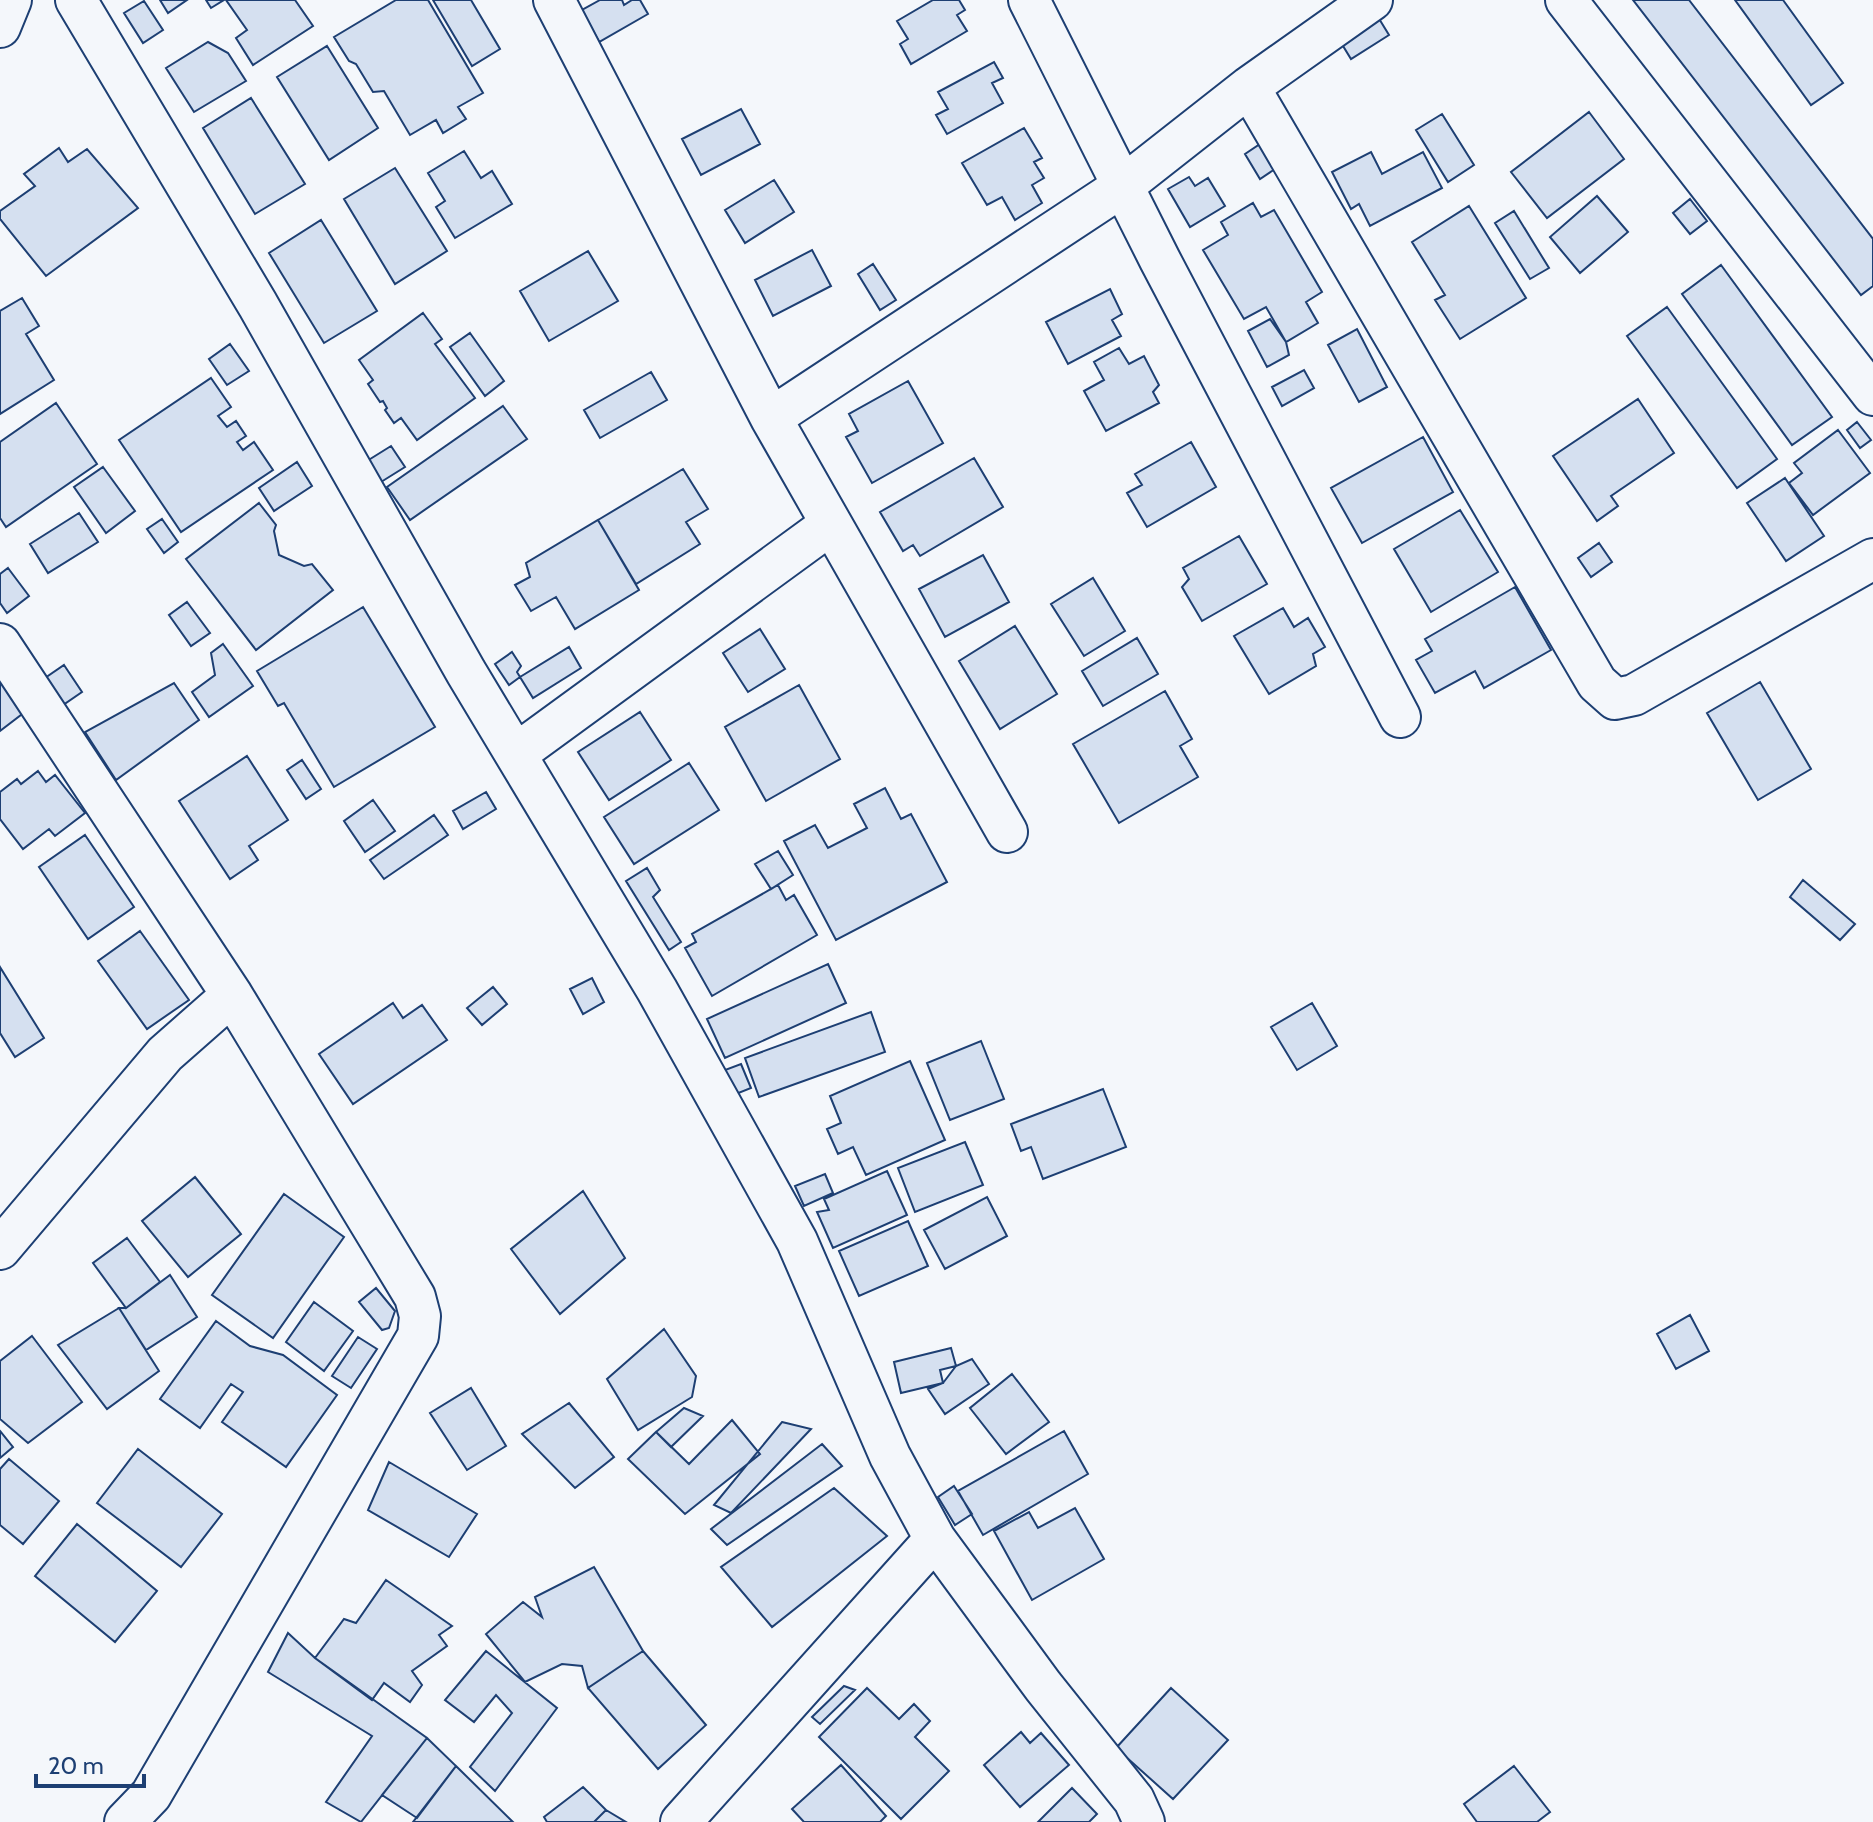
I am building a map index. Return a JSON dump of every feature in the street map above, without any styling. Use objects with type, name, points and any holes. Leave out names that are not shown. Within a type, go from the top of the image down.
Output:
[{"type":"street","points":[[0,27],[11,0]]},
{"type":"street","points":[[76,0],[258,305],[466,672],[657,990],[797,1241],[890,1456],[935,1539],[1043,1686],[1134,1800],[1144,1822]]},
{"type":"street","points":[[554,0],[771,418],[1007,832]]},
{"type":"street","points":[[1029,0],[1400,717]]},
{"type":"street","points":[[771,418],[1123,186],[1249,87],[1372,0]]},
{"type":"street","points":[[1566,0],[1873,395]]},
{"type":"street","points":[[1249,87],[1597,683],[1615,699],[1634,695],[1873,559]]},
{"type":"street","points":[[516,754],[831,524]]},
{"type":"street","points":[[0,644],[232,995],[415,1297],[420,1316],[418,1336],[148,1813]]},
{"type":"street","points":[[0,1249],[165,1054],[232,995]]},
{"type":"street","points":[[681,1822],[935,1539]]},
{"type":"building","points":[[160,0],[187,0],[168,13]]},
{"type":"building","points":[[206,0],[224,0],[211,8]]},
{"type":"building","points":[[226,0],[295,0],[313,26],[253,65],[236,38],[247,30]]},
{"type":"building","points":[[396,0],[428,0],[483,93],[458,107],[466,119],[443,133],[436,120],[410,135],[384,91],[373,92],[334,37]]},
{"type":"building","points":[[433,0],[471,0],[500,49],[472,66]]},
{"type":"building","points":[[600,0],[622,0],[624,5],[640,0],[648,14],[599,42],[582,10]]},
{"type":"building","points":[[933,0],[959,0],[965,10],[957,15],[967,31],[911,64],[900,44],[908,39],[897,21]]},
{"type":"building","points":[[1633,0],[1689,0],[1873,239],[1873,286],[1861,295]]},
{"type":"building","points":[[1735,0],[1783,0],[1843,83],[1811,105]]},
{"type":"building","points":[[144,1],[163,30],[143,43],[124,13]]},
{"type":"building","points":[[1378,17],[1389,35],[1351,59],[1340,41]]},
{"type":"building","points":[[208,42],[228,53],[246,81],[194,112],[166,68]]},
{"type":"building","points":[[327,46],[378,128],[329,160],[277,77]]},
{"type":"building","points":[[994,62],[1003,78],[992,83],[1003,103],[947,134],[936,115],[948,109],[938,92]]},
{"type":"building","points":[[251,98],[305,184],[255,214],[203,128]]},
{"type":"building","points":[[741,109],[760,144],[701,175],[682,139]]},
{"type":"building","points":[[1589,112],[1624,159],[1547,218],[1511,172]]},
{"type":"building","points":[[1442,114],[1474,165],[1448,182],[1416,130]]},
{"type":"building","points":[[1024,128],[1042,158],[1034,162],[1044,178],[1032,185],[1042,203],[1015,220],[1002,197],[987,205],[962,163]]},
{"type":"building","points":[[1263,142],[1278,167],[1260,179],[1245,154]]},
{"type":"building","points":[[59,148],[68,162],[87,149],[138,208],[46,276],[0,219],[0,211],[35,186],[24,174]]},
{"type":"building","points":[[464,151],[481,178],[492,171],[512,204],[455,238],[436,207],[445,201],[428,173]]},
{"type":"building","points":[[1371,152],[1382,174],[1423,152],[1442,188],[1370,226],[1359,204],[1351,209],[1332,172]]},
{"type":"building","points":[[395,168],[447,251],[395,284],[344,199]]},
{"type":"building","points":[[1189,177],[1195,186],[1208,178],[1225,206],[1190,227],[1168,189]]},
{"type":"building","points":[[774,180],[794,212],[745,243],[725,210]]},
{"type":"building","points":[[1597,196],[1628,232],[1580,273],[1550,237]]},
{"type":"building","points":[[1690,199],[1707,221],[1690,234],[1673,213]]},
{"type":"building","points":[[1253,203],[1261,217],[1274,210],[1322,292],[1306,302],[1318,323],[1286,342],[1266,307],[1244,319],[1203,250],[1228,235],[1221,222]]},
{"type":"building","points":[[1469,206],[1526,298],[1460,339],[1435,300],[1445,295],[1412,242]]},
{"type":"building","points":[[1514,211],[1549,268],[1530,279],[1495,223]]},
{"type":"building","points":[[321,220],[377,311],[324,343],[269,253]]},
{"type":"building","points":[[812,250],[831,286],[773,316],[755,280]]},
{"type":"building","points":[[588,251],[618,301],[549,341],[520,291]]},
{"type":"building","points":[[873,264],[896,300],[880,310],[858,274]]},
{"type":"building","points":[[1721,265],[1832,417],[1792,445],[1682,294]]},
{"type":"building","points":[[1110,289],[1122,314],[1112,320],[1121,336],[1068,364],[1046,322]]},
{"type":"building","points":[[22,298],[39,326],[26,334],[54,380],[0,414],[0,311]]},
{"type":"building","points":[[1667,307],[1777,459],[1737,488],[1627,336]]},
{"type":"building","points":[[423,313],[442,339],[435,344],[475,398],[417,440],[401,418],[394,423],[383,401],[380,402],[368,384],[373,380],[359,360]]},
{"type":"building","points":[[1270,319],[1286,342],[1289,355],[1267,367],[1248,331]]},
{"type":"building","points":[[1357,329],[1387,387],[1359,402],[1328,345]]},
{"type":"building","points":[[470,333],[504,381],[485,396],[450,347]]},
{"type":"building","points":[[230,344],[249,371],[227,385],[209,359]]},
{"type":"building","points":[[1119,348],[1129,364],[1144,356],[1159,385],[1153,392],[1159,403],[1106,431],[1084,391],[1104,380],[1094,362]]},
{"type":"building","points":[[1304,370],[1314,388],[1282,406],[1272,387]]},
{"type":"building","points":[[651,372],[667,400],[600,438],[584,410]]},
{"type":"building","points":[[211,378],[231,407],[218,416],[227,427],[236,421],[246,436],[237,442],[243,450],[254,442],[273,470],[181,532],[119,440]]},
{"type":"building","points":[[908,381],[943,443],[872,483],[846,437],[858,431],[849,414]]},
{"type":"building","points":[[1638,399],[1674,453],[1611,496],[1618,506],[1597,521],[1553,456]]},
{"type":"building","points":[[56,403],[97,464],[6,527],[0,518],[0,442]]},
{"type":"building","points":[[503,406],[527,439],[410,520],[387,487]]},
{"type":"building","points":[[1857,422],[1871,440],[1860,448],[1847,430]]},
{"type":"building","points":[[1838,430],[1870,473],[1813,515],[1789,483],[1802,473],[1794,463]]},
{"type":"building","points":[[1423,437],[1453,492],[1362,543],[1331,488]]},
{"type":"building","points":[[1191,442],[1216,487],[1147,527],[1127,493],[1142,485],[1135,474]]},
{"type":"building","points":[[391,446],[405,467],[381,482],[367,461]]},
{"type":"building","points":[[974,458],[1003,507],[920,556],[913,545],[903,551],[880,512]]},
{"type":"building","points":[[297,462],[312,486],[274,511],[259,488]]},
{"type":"building","points":[[103,467],[135,511],[106,533],[74,487]]},
{"type":"building","points":[[683,469],[708,509],[686,522],[700,544],[636,584],[598,520]]},
{"type":"building","points":[[1785,478],[1824,536],[1786,561],[1747,503]]},
{"type":"building","points":[[259,503],[276,525],[274,531],[279,555],[304,566],[312,564],[333,590],[256,650],[186,559]]},
{"type":"building","points":[[1460,510],[1498,572],[1431,612],[1394,549]]},
{"type":"building","points":[[79,513],[98,542],[48,573],[30,544]]},
{"type":"building","points":[[162,519],[178,542],[164,553],[147,529]]},
{"type":"building","points":[[598,520],[639,590],[575,629],[556,597],[531,611],[515,585],[530,577],[526,563]]},
{"type":"building","points":[[1239,536],[1267,584],[1202,621],[1182,587],[1189,579],[1183,568]]},
{"type":"building","points":[[1599,543],[1612,562],[1591,577],[1578,558]]},
{"type":"building","points":[[983,555],[1009,602],[945,637],[919,589]]},
{"type":"building","points":[[8,568],[29,596],[7,613],[0,603],[0,574]]},
{"type":"building","points":[[1093,578],[1125,631],[1084,656],[1051,604]]},
{"type":"building","points":[[1515,587],[1551,650],[1484,688],[1475,671],[1435,693],[1416,660],[1432,651],[1425,639]]},
{"type":"building","points":[[187,602],[210,633],[191,646],[169,615]]},
{"type":"building","points":[[363,607],[435,727],[334,787],[284,703],[278,706],[257,671]]},
{"type":"building","points":[[1283,608],[1294,627],[1308,618],[1325,647],[1313,654],[1316,666],[1269,694],[1234,636]]},
{"type":"building","points":[[1015,626],[1057,694],[1000,729],[959,661]]},
{"type":"building","points":[[760,629],[785,669],[748,692],[723,653]]},
{"type":"building","points":[[1137,638],[1158,674],[1103,706],[1082,671]]},
{"type":"building","points":[[223,644],[253,686],[209,717],[192,692],[215,675],[211,653]]},
{"type":"building","points":[[569,647],[581,668],[533,698],[520,677]]},
{"type":"building","points":[[512,652],[521,666],[517,672],[520,677],[509,685],[495,664]]},
{"type":"building","points":[[64,665],[82,692],[63,705],[45,678]]},
{"type":"building","points":[[0,669],[30,708],[0,731]]},
{"type":"building","points":[[1760,682],[1811,769],[1758,800],[1707,713]]},
{"type":"building","points":[[174,683],[199,720],[116,780],[85,732]]},
{"type":"building","points":[[799,685],[840,759],[766,801],[725,727]]},
{"type":"building","points":[[1165,691],[1192,739],[1180,746],[1198,777],[1119,823],[1073,744]]},
{"type":"building","points":[[640,712],[671,760],[609,800],[578,752]]},
{"type":"building","points":[[247,756],[288,820],[249,846],[258,860],[230,879],[179,801]]},
{"type":"building","points":[[302,760],[321,789],[306,799],[287,770]]},
{"type":"building","points":[[689,763],[719,810],[634,864],[604,817]]},
{"type":"building","points":[[38,771],[46,782],[55,775],[85,813],[55,836],[49,829],[23,849],[0,819],[0,792],[17,779],[21,784]]},
{"type":"building","points":[[885,788],[901,819],[911,814],[947,882],[836,940],[784,841],[815,825],[828,848],[867,828],[854,804]]},
{"type":"building","points":[[486,792],[496,809],[463,829],[453,811]]},
{"type":"building","points":[[373,800],[395,831],[365,852],[344,821]]},
{"type":"building","points":[[434,815],[448,835],[384,879],[370,860]]},
{"type":"building","points":[[85,835],[134,907],[88,939],[39,867]]},
{"type":"building","points":[[778,851],[793,875],[771,889],[755,864]]},
{"type":"building","points":[[647,868],[660,890],[653,897],[681,942],[669,950],[626,881]]},
{"type":"building","points":[[1803,880],[1855,924],[1840,940],[1790,897]]},
{"type":"building","points":[[778,885],[786,900],[794,895],[817,935],[712,996],[685,948],[696,942],[692,934]]},
{"type":"building","points":[[140,931],[189,1000],[147,1029],[98,961]]},
{"type":"building","points":[[828,964],[846,1003],[725,1058],[707,1019]]},
{"type":"building","points":[[0,967],[44,1038],[15,1057],[0,1033]]},
{"type":"building","points":[[592,978],[604,1002],[583,1014],[570,989]]},
{"type":"building","points":[[493,987],[507,1004],[482,1025],[467,1008]]},
{"type":"building","points":[[393,1003],[403,1018],[422,1005],[447,1040],[353,1104],[319,1054]]},
{"type":"building","points":[[1312,1003],[1337,1046],[1297,1070],[1271,1027]]},
{"type":"building","points":[[871,1012],[885,1052],[759,1097],[745,1058]]},
{"type":"building","points":[[981,1041],[1004,1099],[950,1120],[927,1063]]},
{"type":"building","points":[[910,1061],[945,1140],[866,1175],[853,1147],[838,1154],[827,1129],[841,1123],[830,1096]]},
{"type":"building","points":[[741,1064],[751,1088],[736,1094],[725,1070]]},
{"type":"building","points":[[1103,1089],[1126,1147],[1043,1179],[1031,1147],[1021,1151],[1011,1124]]},
{"type":"building","points":[[965,1142],[983,1185],[915,1212],[898,1168]]},
{"type":"building","points":[[887,1171],[907,1215],[833,1248],[817,1212],[829,1210],[824,1199]]},
{"type":"building","points":[[825,1174],[833,1193],[804,1206],[795,1186]]},
{"type":"building","points":[[195,1177],[241,1234],[188,1277],[142,1221]]},
{"type":"building","points":[[583,1191],[625,1258],[560,1314],[511,1249]]},
{"type":"building","points":[[284,1194],[344,1237],[273,1338],[212,1295]]},
{"type":"building","points":[[987,1197],[1007,1236],[945,1269],[924,1230]]},
{"type":"building","points":[[908,1221],[928,1266],[859,1296],[839,1251]]},
{"type":"building","points":[[127,1238],[160,1282],[126,1308],[93,1263]]},
{"type":"building","points":[[170,1275],[197,1317],[146,1350],[119,1308],[126,1308]]},
{"type":"building","points":[[376,1288],[395,1311],[389,1328],[382,1330],[359,1302]]},
{"type":"building","points":[[314,1302],[353,1331],[324,1371],[286,1342]]},
{"type":"building","points":[[119,1308],[159,1371],[107,1409],[58,1345]]},
{"type":"building","points":[[1690,1315],[1709,1351],[1676,1369],[1657,1334]]},
{"type":"building","points":[[216,1321],[250,1346],[283,1355],[337,1395],[286,1467],[222,1422],[243,1392],[231,1384],[200,1428],[160,1399]]},
{"type":"building","points":[[664,1329],[696,1376],[692,1397],[638,1430],[607,1379]]},
{"type":"building","points":[[32,1336],[82,1402],[28,1443],[0,1419],[0,1361]]},
{"type":"building","points":[[358,1337],[377,1349],[351,1388],[332,1376]]},
{"type":"building","points":[[951,1348],[956,1366],[940,1370],[943,1383],[901,1393],[894,1362]]},
{"type":"building","points":[[972,1359],[989,1384],[945,1414],[928,1389],[943,1383],[956,1366]]},
{"type":"building","points":[[1012,1374],[1049,1422],[1006,1454],[970,1408]]},
{"type":"building","points":[[471,1388],[506,1446],[467,1470],[430,1413]]},
{"type":"building","points":[[569,1403],[614,1457],[575,1488],[522,1434]]},
{"type":"building","points":[[684,1408],[703,1416],[671,1447],[656,1432]]},
{"type":"building","points":[[732,1420],[760,1454],[685,1514],[628,1459],[656,1432],[689,1464]]},
{"type":"building","points":[[782,1422],[811,1429],[731,1513],[714,1505]]},
{"type":"building","points":[[0,1431],[13,1447],[0,1458]]},
{"type":"building","points":[[1064,1431],[1088,1474],[983,1535],[958,1491]]},
{"type":"building","points":[[822,1444],[842,1466],[727,1545],[711,1529]]},
{"type":"building","points":[[138,1449],[222,1514],[181,1567],[97,1503]]},
{"type":"building","points":[[9,1459],[59,1501],[23,1544],[0,1525],[0,1469]]},
{"type":"building","points":[[389,1462],[477,1514],[449,1557],[368,1510]]},
{"type":"building","points":[[954,1486],[972,1514],[955,1525],[938,1497]]},
{"type":"building","points":[[834,1488],[887,1536],[772,1627],[721,1567]]},
{"type":"building","points":[[1075,1508],[1104,1559],[1032,1600],[994,1531],[1029,1512],[1038,1528]]},
{"type":"building","points":[[77,1524],[157,1591],[115,1642],[35,1576]]},
{"type":"building","points":[[594,1567],[643,1651],[588,1688],[582,1666],[562,1664],[525,1682],[486,1634],[523,1602],[542,1617],[535,1597]]},
{"type":"building","points":[[386,1580],[452,1626],[439,1635],[447,1646],[412,1671],[422,1685],[410,1702],[384,1683],[372,1700],[315,1658],[344,1619],[356,1623]]},
{"type":"building","points":[[288,1633],[315,1658],[427,1738],[361,1822],[326,1802],[372,1736],[268,1672]]},
{"type":"building","points":[[486,1651],[557,1708],[495,1791],[470,1767],[512,1713],[496,1695],[474,1722],[445,1700]]},
{"type":"building","points":[[643,1651],[706,1725],[658,1769],[588,1688]]},
{"type":"building","points":[[844,1686],[855,1690],[820,1724],[812,1717]]},
{"type":"building","points":[[867,1688],[899,1719],[914,1704],[930,1721],[915,1737],[949,1771],[901,1819],[819,1737]]},
{"type":"building","points":[[1171,1688],[1228,1740],[1173,1799],[1116,1748]]},
{"type":"building","points":[[1021,1732],[1030,1743],[1041,1733],[1069,1765],[1020,1807],[984,1765]]},
{"type":"building","points":[[427,1738],[456,1766],[417,1818],[382,1795]]},
{"type":"building","points":[[841,1765],[886,1816],[880,1822],[804,1822],[792,1809]]},
{"type":"building","points":[[456,1766],[513,1822],[413,1822]]},
{"type":"building","points":[[1514,1766],[1550,1812],[1537,1822],[1477,1822],[1464,1804]]},
{"type":"building","points":[[583,1787],[606,1810],[594,1822],[547,1822],[544,1817]]},
{"type":"building","points":[[1072,1788],[1097,1814],[1089,1822],[1038,1822]]},
{"type":"building","points":[[606,1810],[626,1822],[594,1822]]}]
